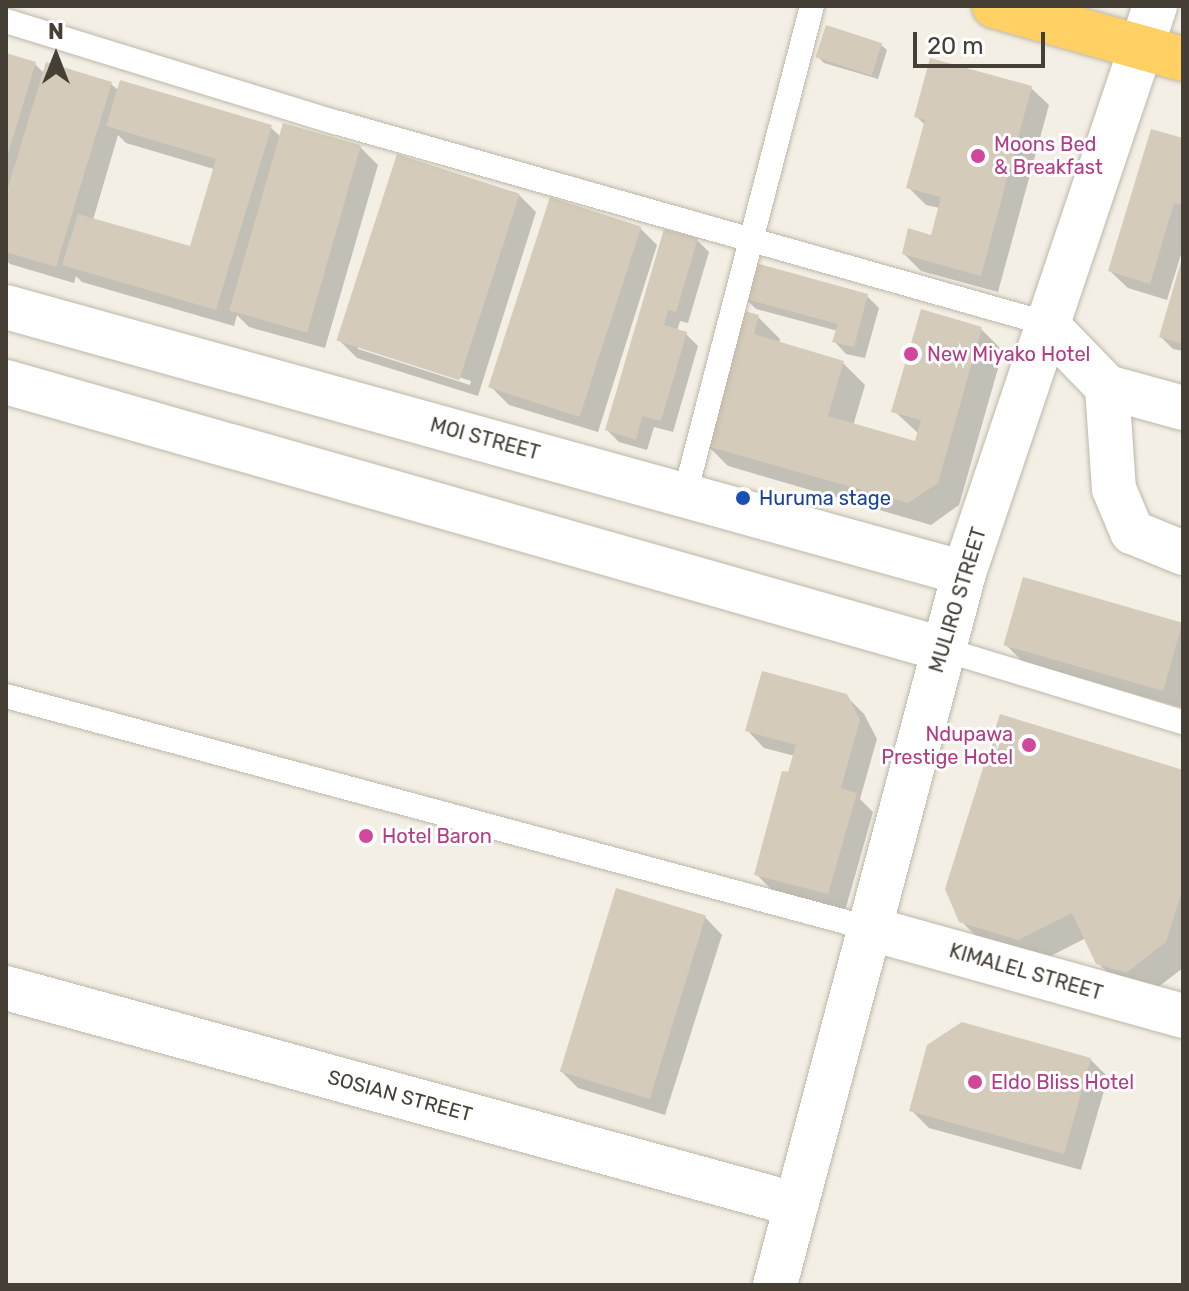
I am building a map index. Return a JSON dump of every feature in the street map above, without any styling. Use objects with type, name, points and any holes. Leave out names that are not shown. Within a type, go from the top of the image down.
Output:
[{"type":"highway","points":[[994,6],[1183,59]]},
{"type":"street","name":"MULIRO STREET","points":[[775,1285],[794,1204],[964,573],[1045,323],[1155,6]]},
{"type":"street","name":"MOI STREET","points":[[6,307],[964,573]]},
{"type":"street","points":[[1045,323],[1107,387],[1183,408]]},
{"type":"street","points":[[6,382],[942,649]]},
{"type":"street","points":[[1107,387],[1114,489],[1132,532],[1183,553]]},
{"type":"street","name":"KIMALEL STREET","points":[[868,928],[1181,1006]]},
{"type":"street","name":"SOSIAN STREET","points":[[6,988],[794,1204]]},
{"type":"lane","points":[[685,494],[812,6]]},
{"type":"lane","points":[[6,21],[335,122],[1045,323]]},
{"type":"lane","points":[[942,649],[1183,722]]},
{"type":"lane","points":[[6,696],[868,928]]},
{"type":"building","points":[[826,25],[882,43],[872,76],[815,57]]},
{"type":"building","points":[[6,53],[36,62],[7,157],[6,157]]},
{"type":"building","points":[[930,58],[1032,86],[981,276],[902,254],[908,228],[931,235],[941,197],[906,188],[925,120],[914,117]]},
{"type":"building","points":[[46,62],[112,82],[56,267],[6,252],[6,194]]},
{"type":"building","points":[[120,80],[272,125],[216,310],[62,265],[78,214],[190,246],[216,159],[106,126]]},
{"type":"building","points":[[283,123],[361,145],[307,333],[229,310]]},
{"type":"building","points":[[1151,129],[1183,138],[1183,205],[1174,203],[1150,284],[1108,271]]},
{"type":"building","points":[[397,154],[520,194],[459,380],[336,340]]},
{"type":"building","points":[[550,197],[641,227],[579,417],[488,387]]},
{"type":"building","points":[[664,229],[698,238],[676,312],[668,310],[664,325],[687,332],[661,421],[642,416],[636,440],[605,430]]},
{"type":"building","points":[[1183,258],[1183,344],[1159,337]]},
{"type":"building","points":[[752,262],[868,294],[854,347],[832,342],[838,324],[742,298]]},
{"type":"building","points":[[921,309],[982,327],[938,483],[908,503],[703,445],[741,310],[759,315],[754,334],[844,361],[828,416],[915,441],[921,420],[891,412]]},
{"type":"building","points":[[1023,577],[1183,623],[1163,691],[1003,645]]},
{"type":"building","points":[[762,671],[847,694],[860,720],[841,788],[857,793],[828,894],[754,875],[782,771],[788,772],[796,745],[745,731]]},
{"type":"building","points":[[1000,714],[1183,770],[1183,888],[1166,942],[1126,973],[1096,964],[1072,913],[1018,940],[959,922],[945,889]]},
{"type":"building","points":[[616,888],[706,915],[650,1099],[560,1072]]},
{"type":"building","points":[[962,1022],[1091,1058],[1064,1154],[909,1111],[927,1045]]},
{"type":"place","name":"Moons Bed & Breakfast","points":[[978,156]]},
{"type":"place","name":"New Miyako Hotel","points":[[911,354]]},
{"type":"place","name":"Huruma stage","points":[[743,498]]},
{"type":"place","name":"Ndupawa Prestige Hotel","points":[[1029,745]]},
{"type":"place","name":"Hotel Baron","points":[[366,836]]},
{"type":"place","name":"Eldo Bliss Hotel","points":[[975,1082]]}]
